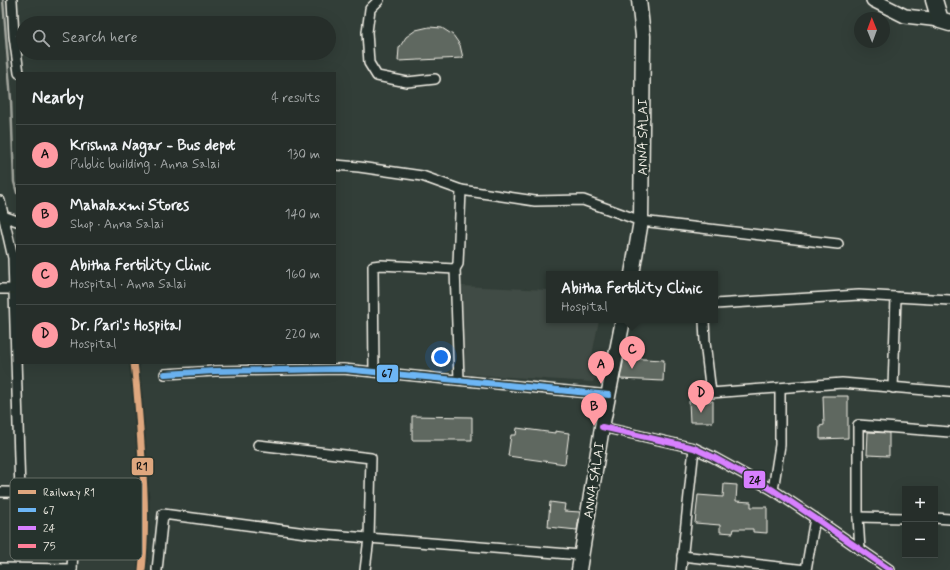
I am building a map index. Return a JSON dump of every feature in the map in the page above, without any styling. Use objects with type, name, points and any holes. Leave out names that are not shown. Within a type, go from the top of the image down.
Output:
[{"type":"highway","points":[[934,0],[945,21]]},
{"type":"main road","name":"ANNA SALAI","points":[[633,271],[641,221],[642,36],[639,0]]},
{"type":"main road","points":[[873,0],[905,16],[945,21]]},
{"type":"main road","name":"ANNA SALAI","points":[[579,570],[602,427],[622,323]]},
{"type":"street","points":[[12,0],[16,54]]},
{"type":"street","points":[[379,0],[370,9],[367,32],[369,62],[377,76],[406,82],[435,79]]},
{"type":"street","points":[[17,60],[18,72]]},
{"type":"street","points":[[336,165],[358,166],[422,176],[461,190],[535,201],[583,200],[641,221],[838,244]]},
{"type":"street","points":[[459,380],[455,269],[458,264],[461,190]]},
{"type":"street","points":[[0,201],[2,216],[13,258],[16,357]]},
{"type":"street","points":[[2,216],[16,221]]},
{"type":"street","points":[[374,372],[372,266],[381,265],[455,269]]},
{"type":"street","points":[[0,289],[14,289]]},
{"type":"street","points":[[718,304],[859,295],[950,300]]},
{"type":"street","points":[[893,388],[896,297]]},
{"type":"street","points":[[704,323],[711,393],[842,383],[950,392]]},
{"type":"street","points":[[16,364],[20,478]]},
{"type":"street","points":[[171,364],[168,373],[277,366],[343,369],[609,395]]},
{"type":"street","points":[[772,490],[780,445],[780,388]]},
{"type":"street","points":[[860,550],[858,517],[858,425],[950,432]]},
{"type":"street","points":[[602,427],[694,448],[772,490],[890,570]]},
{"type":"street","points":[[258,445],[371,458],[368,538],[365,570]]},
{"type":"street","points":[[681,570],[694,448]]},
{"type":"street","points":[[157,570],[163,514],[306,533],[581,555]]},
{"type":"street","points":[[858,517],[902,518]]},
{"type":"street","points":[[682,556],[806,570],[815,518]]},
{"type":"street","points":[[938,518],[950,519]]},
{"type":"street","points":[[0,568],[72,570],[72,560]]},
{"type":"shaded area","points":[[460,286],[546,290],[546,323],[598,323],[590,365],[591,370],[604,369],[603,380],[594,379],[593,382],[464,374]]},
{"type":"building","points":[[429,27],[442,28],[453,35],[460,45],[463,58],[398,61],[399,48],[406,37],[416,30]]},
{"type":"building","points":[[624,358],[664,360],[663,381],[620,379]]},
{"type":"building","points":[[823,396],[848,396],[848,438],[820,439],[820,426],[824,425]]},
{"type":"building","points":[[689,401],[713,401],[713,422],[690,422]]},
{"type":"building","points":[[412,416],[472,417],[472,440],[412,440]]},
{"type":"building","points":[[517,428],[555,433],[555,431],[569,433],[565,464],[508,456],[511,435],[516,435]]},
{"type":"building","points":[[868,432],[889,433],[889,456],[867,455]]},
{"type":"building","points":[[724,484],[737,485],[736,501],[751,502],[751,507],[767,507],[767,533],[753,532],[753,529],[734,529],[733,533],[720,532],[720,525],[695,523],[698,495],[723,497]]},
{"type":"building","points":[[550,502],[565,504],[564,511],[580,512],[577,530],[548,527]]},
{"type":"waterway","points":[[3,0],[11,100],[14,182],[16,189]]},
{"type":"rail line","name":"R1","points":[[134,364],[143,474],[145,529],[142,570]]},
{"type":"transit line","name":"67","points":[[165,374],[215,371],[343,369],[609,395]]},
{"type":"transit line","name":"24","points":[[602,427],[694,448],[713,457],[773,490],[890,570]]},
{"type":"place","name":"Abitha Fertility Clinic","points":[[632,369]]},
{"type":"place","name":"Krishna Nagar - Bus depot","points":[[601,384]]},
{"type":"place","name":"Dr. Pari's Hospital","points":[[701,413]]},
{"type":"place","name":"Mahalaxmi Stores","points":[[594,426]]}]
